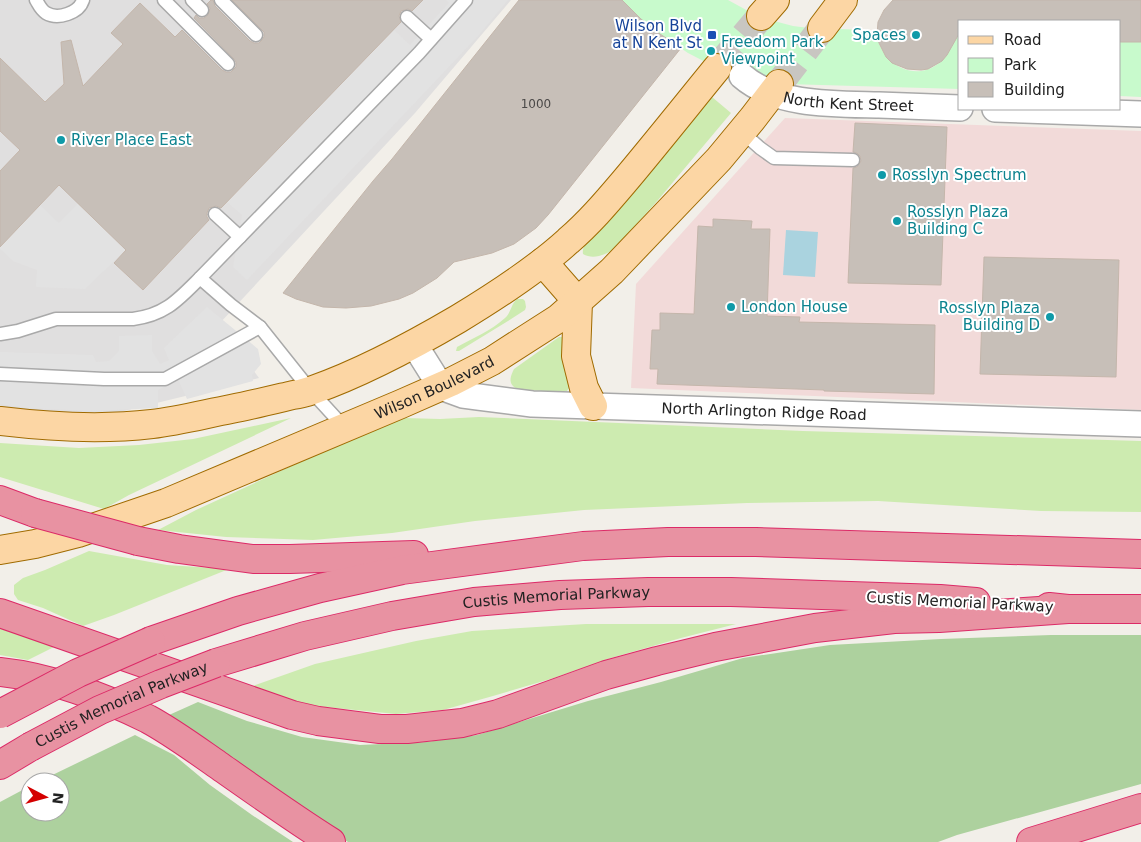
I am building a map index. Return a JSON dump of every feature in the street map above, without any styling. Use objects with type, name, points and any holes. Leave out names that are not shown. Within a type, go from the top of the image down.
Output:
[{"type":"highway","points":[[0,500],[35,513],[138,541],[253,559],[433,554],[668,542],[756,542],[1141,554]]},
{"type":"highway","points":[[0,714],[78,673],[151,641],[238,611],[320,588],[402,570],[583,546]]},
{"type":"highway","name":"Custis Memorial Parkway","points":[[0,765],[100,710],[216,662],[306,636],[392,616],[474,602],[560,595],[648,592],[751,593],[940,599],[1068,608],[1141,609]]},
{"type":"highway","points":[[0,613],[292,715],[349,726],[407,729],[462,723],[498,714],[606,675],[657,661],[715,647],[815,628],[894,618],[939,618],[1068,608]]},
{"type":"highway","points":[[0,672],[34,678],[74,689],[107,701],[149,720],[185,742],[299,822],[331,842]]},
{"type":"highway","points":[[1031,842],[1141,808]]},
{"type":"main road","points":[[822,28],[843,0]]},
{"type":"main road","points":[[0,421],[87,428],[154,424],[272,401],[311,391],[414,344],[481,305],[543,262],[570,240],[592,219],[716,68]]},
{"type":"main road","name":"Wilson Boulevard","points":[[0,550],[35,544],[78,533],[166,502],[441,387],[503,355],[559,318],[600,283],[633,251],[719,159],[776,88]]},
{"type":"main road","points":[[543,262],[578,302],[576,356],[584,388],[593,406]]},
{"type":"street","name":"North Kent Street","points":[[742,76],[750,83],[776,88],[808,101],[834,104],[958,108]]},
{"type":"street","points":[[1024,110],[1141,114]]},
{"type":"street","points":[[414,344],[441,387]]},
{"type":"street","name":"North Arlington Ridge Road","points":[[441,387],[464,395],[532,404],[1141,424]]},
{"type":"lane","points":[[36,0],[40,8],[46,13],[62,15],[78,9],[83,0]]},
{"type":"lane","points":[[164,0],[228,64]]},
{"type":"lane","points":[[192,0],[202,10]]},
{"type":"lane","points":[[221,0],[256,35]]},
{"type":"lane","points":[[0,334],[18,331],[56,319],[145,318],[158,313],[170,305],[182,296],[240,237],[431,39],[466,0]]},
{"type":"lane","points":[[407,17],[431,39]]},
{"type":"lane","points":[[742,132],[774,158],[853,160]]},
{"type":"lane","points":[[215,214],[240,237]]},
{"type":"lane","points":[[200,278],[260,327],[311,391],[344,428]]},
{"type":"lane","points":[[0,374],[104,379],[165,379],[260,327]]},
{"type":"shaded area","points":[[0,0],[511,0],[415,113],[219,324],[259,378],[95,418],[0,411]]},
{"type":"shaded area","points":[[446,0],[508,0],[478,36],[247,280],[233,267],[242,215],[227,202],[394,30],[410,45],[449,3]]},
{"type":"shaded area","points":[[785,118],[1141,131],[1141,410],[631,388],[636,284]]},
{"type":"shaded area","points":[[78,203],[126,250],[85,289],[36,287],[37,270],[13,261],[0,247],[40,205],[59,223]]},
{"type":"shaded area","points":[[207,307],[258,349],[261,364],[252,375],[253,381],[187,399],[178,379],[158,390],[158,408],[93,411],[25,408],[0,404],[0,352],[93,355],[96,362],[109,361],[119,351],[119,336],[152,335],[152,351],[160,364],[169,360],[164,348]]},
{"type":"green space","points":[[622,0],[728,0],[750,12],[793,26],[869,30],[877,35],[885,54],[892,62],[910,71],[929,69],[939,63],[946,54],[955,35],[958,35],[958,89],[786,84],[732,73],[717,68],[688,53],[641,19]]},
{"type":"green space","points":[[1121,42],[1141,42],[1141,97],[1121,96]]},
{"type":"green space","points":[[712,97],[731,113],[614,249],[599,256],[591,257],[583,254],[584,246],[590,238],[618,208]]},
{"type":"green space","points":[[517,299],[525,301],[525,310],[459,351],[456,351],[457,347],[500,323],[509,314],[513,303]]},
{"type":"green space","points":[[559,337],[564,337],[570,385],[567,391],[531,390],[514,387],[511,376],[514,369]]},
{"type":"green space","points":[[479,417],[803,431],[1141,441],[1141,512],[1041,511],[878,501],[747,503],[584,510],[475,521],[392,533],[313,540],[226,537],[158,530],[196,510],[368,431],[404,418]]},
{"type":"green space","points":[[291,418],[129,495],[104,509],[0,477],[0,443],[79,448],[139,445],[193,439]]},
{"type":"green space","points":[[89,551],[167,565],[229,569],[83,626],[43,608],[18,600],[14,594],[14,585],[23,578]]},
{"type":"green space","points":[[586,624],[736,624],[611,658],[554,678],[443,710],[396,714],[298,704],[250,687],[315,664],[416,641],[472,631]]},
{"type":"green space","points":[[0,628],[56,646],[28,660],[0,655]]},
{"type":"green space","points":[[1051,635],[1141,635],[1141,784],[957,835],[938,842],[348,842],[298,810],[229,756],[169,715],[198,702],[247,721],[302,737],[360,745],[426,742],[477,735],[588,701],[743,658],[830,645]]},
{"type":"green space","points":[[135,735],[174,755],[210,785],[293,842],[0,842],[0,802],[20,791],[20,822],[70,822],[70,772],[59,772]]},
{"type":"water","points":[[786,230],[818,232],[815,277],[783,275]]},
{"type":"building","points":[[211,0],[250,41],[259,43],[264,37],[264,32],[232,0],[423,0],[412,11],[408,9],[401,11],[399,16],[401,22],[221,208],[216,206],[209,208],[207,217],[209,220],[143,290],[114,263],[126,250],[59,185],[0,247],[0,171],[20,150],[0,131],[0,58],[45,102],[64,84],[61,42],[71,40],[83,86],[123,44],[111,33],[140,3],[175,37],[182,30],[222,70],[231,72],[236,67],[234,59],[194,18],[196,15],[199,18],[204,18],[208,15],[210,8],[207,4]]},
{"type":"building","points":[[519,0],[622,0],[641,19],[681,48],[548,215],[536,228],[514,244],[492,253],[454,262],[437,278],[413,293],[399,299],[371,306],[323,307],[283,293],[392,159]]},
{"type":"building","points":[[893,0],[1141,0],[1141,42],[1121,42],[1121,20],[958,20],[958,36],[942,61],[928,69],[907,69],[892,63],[886,57],[879,43],[877,35],[878,22],[884,10]]},
{"type":"building","name":"Rosslyn Plaza Building C","points":[[855,123],[947,127],[941,285],[848,283],[853,168],[857,167],[861,161],[860,156],[853,152]]},
{"type":"building","name":"London House","points":[[713,219],[752,221],[751,229],[770,229],[767,316],[800,317],[799,322],[935,325],[934,394],[657,384],[658,369],[650,369],[652,330],[660,330],[660,313],[694,314],[698,226],[713,227]]},
{"type":"building","name":"Rosslyn Plaza Building D","points":[[984,257],[1119,260],[1116,377],[980,374]]},
{"type":"tunnel","points":[[717,68],[761,16]]},
{"type":"tunnel","points":[[779,84],[822,28]]},
{"type":"place","name":"Wilson Blvd at N Kent St","points":[[712,35]]},
{"type":"place","name":"Spaces","points":[[916,35]]},
{"type":"place","name":"Freedom Park Viewpoint","points":[[711,51]]},
{"type":"place","name":"River Place East","points":[[61,140]]},
{"type":"place","name":"Rosslyn Spectrum","points":[[882,175]]},
{"type":"place","name":"Rosslyn Plaza Building C","points":[[897,221]]},
{"type":"place","name":"London House","points":[[731,307]]},
{"type":"place","name":"Rosslyn Plaza Building D","points":[[1050,317]]}]
